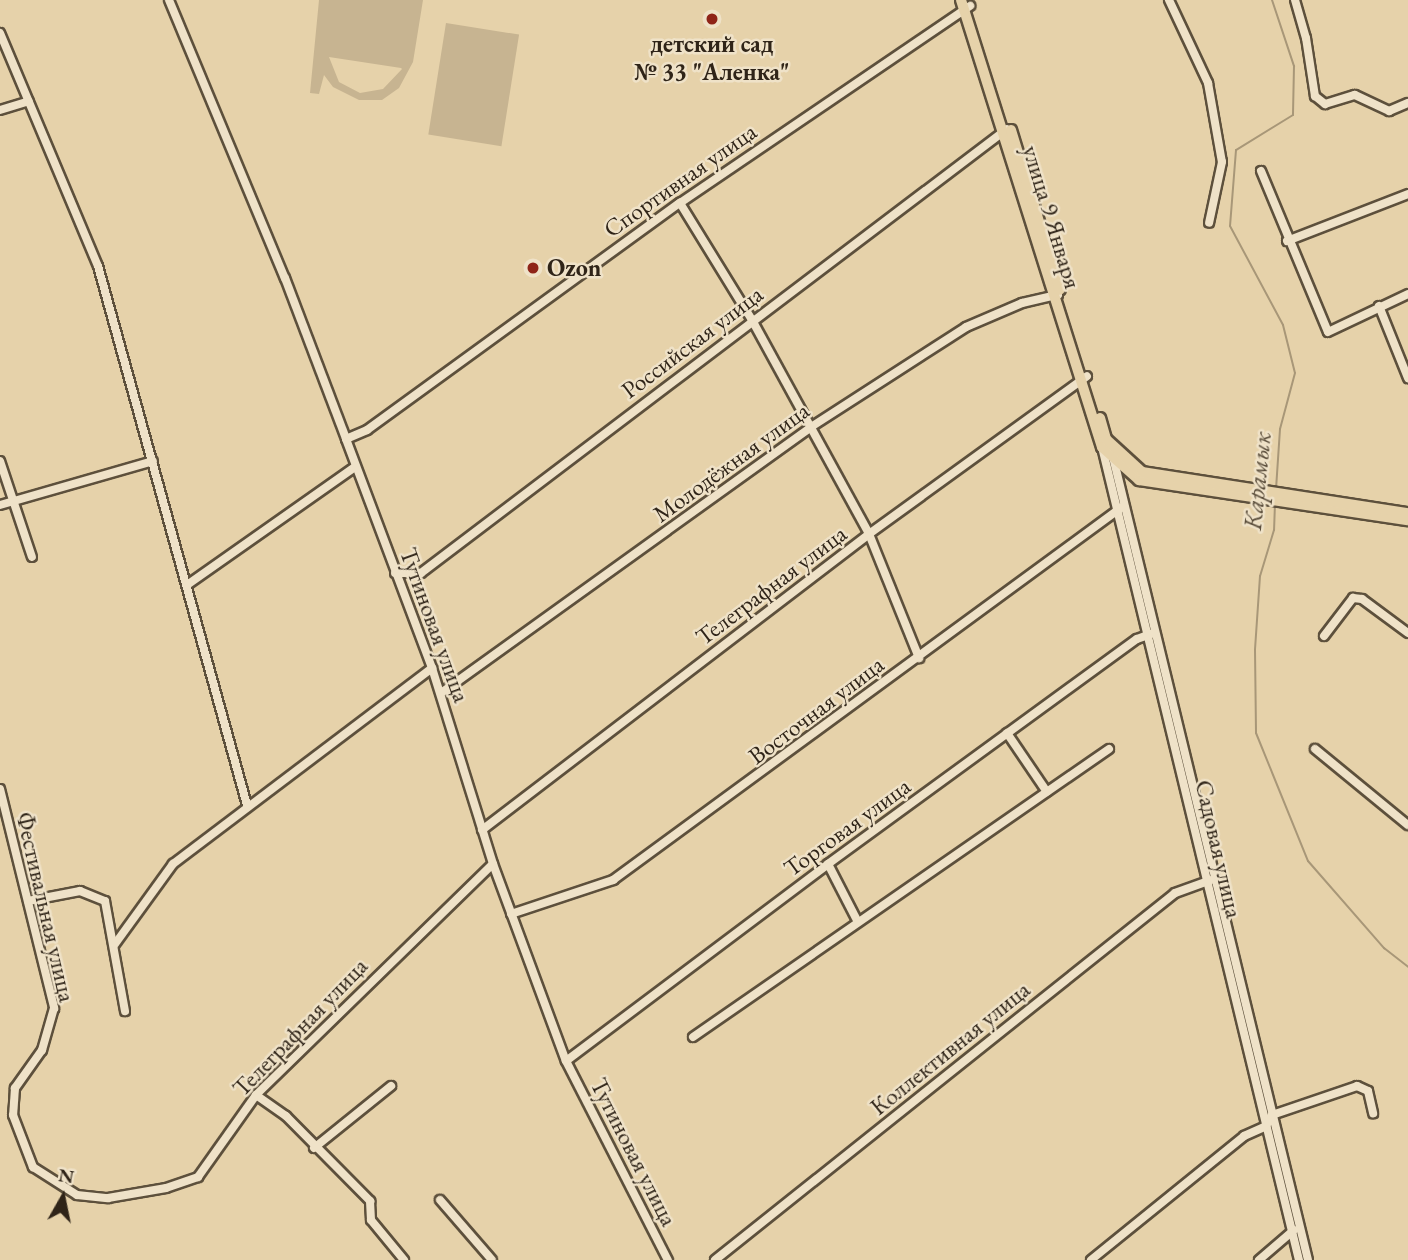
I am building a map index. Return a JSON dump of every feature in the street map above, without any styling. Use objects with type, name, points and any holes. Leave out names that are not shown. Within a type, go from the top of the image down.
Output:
[{"type":"main road","name":"улица 9 Января","points":[[966,3],[1104,443]]},
{"type":"main road","points":[[1104,443],[1113,458],[1139,480],[1408,520]]},
{"type":"main road","points":[[1104,443],[1142,472],[1254,495]]},
{"type":"main road","points":[[1293,501],[1408,513]]},
{"type":"street","name":"Тутиновая улица","points":[[169,0],[285,278],[432,668],[493,864],[566,1061],[668,1260]]},
{"type":"street","points":[[1169,0],[1208,83],[1222,162],[1209,223]]},
{"type":"street","points":[[1295,0],[1306,38],[1315,96],[1325,104],[1355,95],[1389,111],[1408,103]]},
{"type":"street","name":"Спортивная улица","points":[[346,439],[367,430],[680,203],[966,3]]},
{"type":"street","points":[[0,33],[98,266],[247,804]]},
{"type":"street","points":[[0,110],[29,101]]},
{"type":"street","name":"Российская улица","points":[[396,573],[421,573],[1007,129]]},
{"type":"street","points":[[1261,171],[1287,241],[1328,332],[1408,294]]},
{"type":"street","points":[[1287,241],[1408,194]]},
{"type":"street","points":[[680,203],[752,320],[869,534],[919,658]]},
{"type":"street","name":"Молодёжная улица","points":[[441,693],[811,427],[966,327],[1022,303],[1058,295]]},
{"type":"street","points":[[1379,306],[1408,378]]},
{"type":"street","name":"Телеграфная улица","points":[[482,830],[869,534],[1084,378]]},
{"type":"street","name":"Садовая улица","points":[[1104,443],[1153,633],[1266,1126],[1295,1230],[1308,1260]]},
{"type":"street","points":[[1113,458],[1122,507]]},
{"type":"street","points":[[0,461],[32,557]]},
{"type":"street","points":[[0,505],[153,461]]},
{"type":"street","points":[[187,585],[355,467]]},
{"type":"street","name":"Восточная улица","points":[[511,914],[613,880],[1122,507]]},
{"type":"street","points":[[1324,636],[1353,598],[1362,599],[1408,633]]},
{"type":"street","name":"Торговая улица","points":[[566,1061],[1007,733],[1137,639],[1153,633]]},
{"type":"street","points":[[115,944],[173,864],[247,804],[432,668]]},
{"type":"street","points":[[1007,733],[1047,792]]},
{"type":"street","points":[[693,1037],[1109,749]]},
{"type":"street","points":[[1315,749],[1408,825]]},
{"type":"street","name":"Фестивальная улица","points":[[0,789],[54,1007],[42,1050],[15,1088],[13,1115],[33,1167],[77,1195],[129,1195]]},
{"type":"street","name":"Телеграфная улица","points":[[129,1195],[198,1177],[257,1095],[493,864]]},
{"type":"street","points":[[828,864],[858,922]]},
{"type":"street","name":"Садовая улица","points":[[1211,880],[1272,1115],[1299,1260]]},
{"type":"street","name":"Коллективная улица","points":[[715,1260],[1175,893],[1211,880]]},
{"type":"street","points":[[28,901],[80,891],[105,901],[115,944],[125,1011]]},
{"type":"street","points":[[314,1148],[391,1086]]},
{"type":"street","points":[[1091,1260],[1244,1136],[1266,1126],[1272,1115],[1357,1086],[1367,1091],[1373,1113]]},
{"type":"street","points":[[257,1095],[286,1116],[314,1148],[370,1201],[371,1220],[404,1260]]},
{"type":"street","points":[[440,1200],[492,1260]]},
{"type":"street","points":[[1259,1260],[1295,1230]]},
{"type":"shaded area","points":[[319,0],[423,0],[413,62],[399,88],[382,100],[359,100],[333,87],[324,75],[319,94],[310,93]],"holes":[[[329,57],[401,68],[383,89],[360,93],[339,82]]]},
{"type":"shaded area","points":[[446,23],[519,35],[501,146],[428,135]]},
{"type":"waterway","name":"Карамык","points":[[1272,0],[1294,66],[1293,115],[1236,150],[1230,226],[1283,325],[1295,373],[1280,429],[1276,490]]},
{"type":"waterway","name":"Карамык","points":[[1275,503],[1274,530],[1260,576],[1255,650],[1256,733],[1308,861],[1384,948],[1408,967]]},
{"type":"place","name":"детский сад № 33 \"Аленка\"","points":[[712,19]]},
{"type":"place","name":"Ozon","points":[[533,268]]}]
